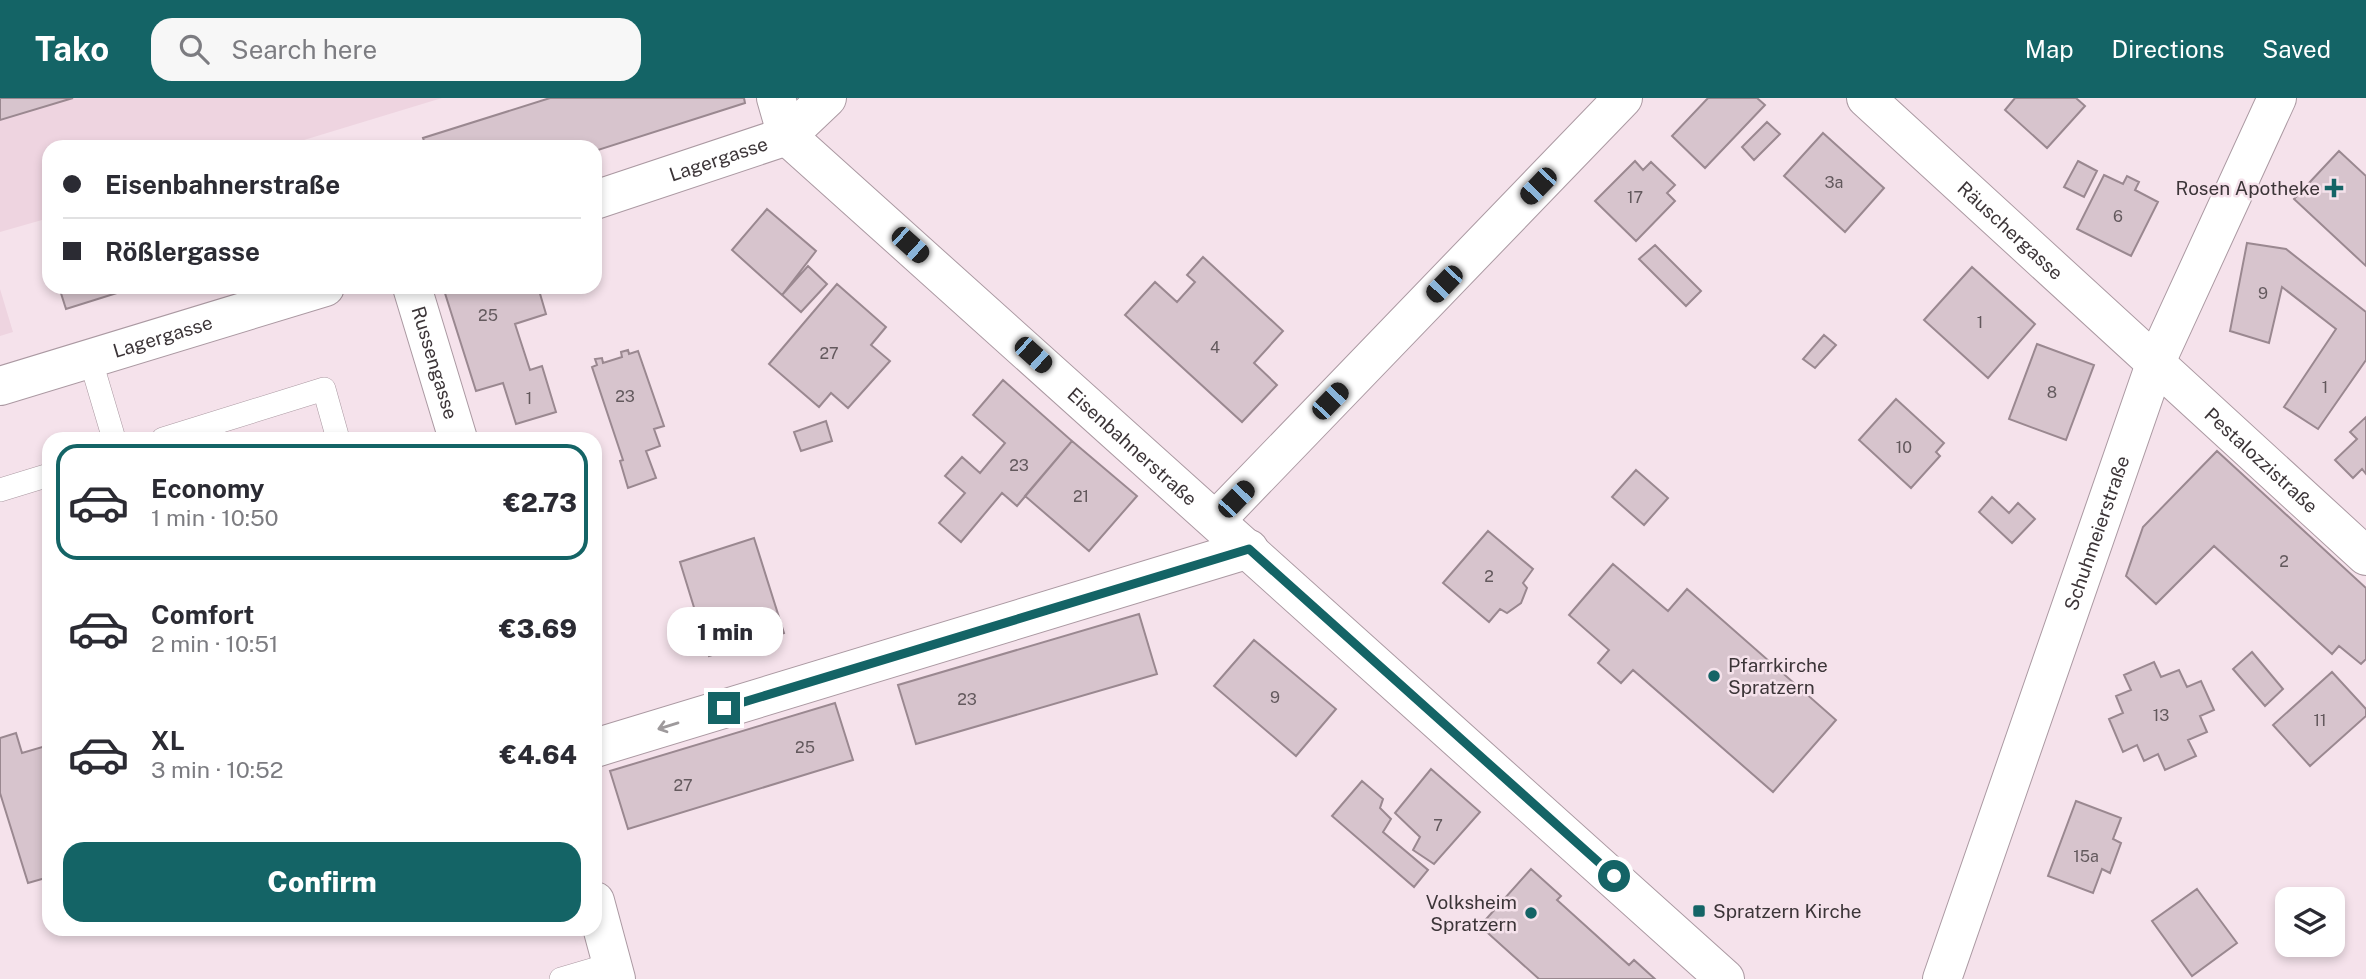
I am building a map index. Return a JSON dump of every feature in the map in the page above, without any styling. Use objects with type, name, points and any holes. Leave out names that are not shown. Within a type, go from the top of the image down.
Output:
[{"type":"street","points":[[776,98],[787,136]]},
{"type":"street","name":"Lagergasse","points":[[602,198],[787,136],[827,98]]},
{"type":"street","points":[[1217,519],[1623,98]]},
{"type":"street","name":"Räuschergasse","points":[[1866,98],[2155,364]]},
{"type":"street","name":"Schuhmeierstraße","points":[[1942,979],[2155,364],[2277,98]]},
{"type":"street","name":"Eisenbahnerstraße","points":[[787,136],[1217,519],[1725,979]]},
{"type":"street","name":"Lagergasse","points":[[0,386],[302,294]]},
{"type":"street","name":"Russengasse","points":[[414,294],[456,432]]},
{"type":"street","name":"Pestalozzistraße","points":[[2155,364],[2366,556]]},
{"type":"street","points":[[602,746],[1249,549]]},
{"type":"street","points":[[602,927],[614,972]]},
{"type":"lane","points":[[90,358],[112,432]]},
{"type":"lane","points":[[186,432],[324,389],[336,432]]},
{"type":"lane","points":[[0,490],[42,477]]},
{"type":"lane","points":[[561,979],[614,972]]},
{"type":"shaded area","points":[[0,98],[442,98],[304,140],[42,140],[42,220],[0,232]]},
{"type":"shaded area","points":[[0,289],[13,332],[0,336]]},
{"type":"building","points":[[0,98],[73,98],[0,120]]},
{"type":"building","points":[[550,98],[744,98],[745,103],[602,149],[602,140],[423,138]]},
{"type":"building","points":[[1708,98],[1757,98],[1765,105],[1705,168],[1672,136]]},
{"type":"building","points":[[2015,98],[2076,98],[2085,106],[2047,148],[2005,110]]},
{"type":"building","points":[[1767,122],[1780,134],[1754,160],[1742,147]]},
{"type":"building","points":[[1823,133],[1884,188],[1845,232],[1784,176]]},
{"type":"building","points":[[2339,151],[2366,176],[2366,266],[2294,199]]},
{"type":"building","points":[[1635,161],[1643,170],[1651,162],[1675,185],[1667,193],[1675,201],[1636,241],[1595,201]]},
{"type":"building","points":[[2078,161],[2097,171],[2084,197],[2064,187]]},
{"type":"building","points":[[2104,175],[2123,184],[2127,176],[2139,182],[2135,190],[2158,202],[2131,256],[2077,229]]},
{"type":"building","points":[[767,209],[816,251],[782,295],[732,250]]},
{"type":"building","points":[[2247,243],[2286,249],[2366,312],[2366,360],[2318,429],[2284,407],[2336,329],[2282,287],[2269,343],[2230,331]]},
{"type":"building","points":[[1655,245],[1701,291],[1686,306],[1639,259]]},
{"type":"building","points":[[1203,257],[1283,331],[1254,363],[1277,385],[1242,422],[1125,315],[1155,282],[1177,302],[1195,282],[1187,275]]},
{"type":"building","points":[[808,266],[827,284],[801,312],[782,295]]},
{"type":"building","points":[[1972,267],[2035,324],[1988,378],[1924,320]]},
{"type":"building","points":[[837,284],[886,327],[871,345],[890,361],[848,408],[831,393],[819,407],[769,364]]},
{"type":"building","points":[[61,294],[114,294],[66,309]]},
{"type":"building","points":[[445,294],[540,294],[546,314],[515,324],[530,370],[542,366],[556,412],[516,424],[503,383],[476,391]]},
{"type":"building","points":[[1824,335],[1836,345],[1815,368],[1803,359]]},
{"type":"building","points":[[2037,344],[2094,365],[2066,440],[2009,419]]},
{"type":"building","points":[[628,350],[629,354],[638,351],[664,426],[654,429],[660,446],[646,451],[656,478],[628,488],[620,461],[623,460],[592,367],[597,365],[595,359],[602,358],[603,363],[622,357],[621,352]]},
{"type":"building","points":[[1003,380],[1072,441],[1017,506],[1002,493],[961,542],[939,523],[965,493],[945,476],[962,457],[980,473],[1005,443],[973,415]]},
{"type":"building","points":[[1896,399],[1944,443],[1936,452],[1940,456],[1911,488],[1859,440]]},
{"type":"building","points":[[2366,417],[2366,474],[2362,469],[2353,478],[2335,460],[2357,439],[2350,432]]},
{"type":"building","points":[[826,421],[832,441],[801,451],[794,432]]},
{"type":"building","points":[[1072,441],[1137,496],[1089,551],[1025,496]]},
{"type":"building","points":[[2217,451],[2366,588],[2366,659],[2361,664],[2339,646],[2332,654],[2214,546],[2156,604],[2126,576],[2143,527]]},
{"type":"building","points":[[1636,470],[1668,498],[1644,525],[1612,497]]},
{"type":"building","points":[[1992,497],[2009,513],[2018,503],[2035,519],[2012,543],[1979,512]]},
{"type":"building","points":[[1488,531],[1533,569],[1523,583],[1527,588],[1521,603],[1507,613],[1500,609],[1489,622],[1443,583]]},
{"type":"building","points":[[754,538],[784,633],[709,656],[680,562]]},
{"type":"building","name":"Pfarrkirche Spratzern","points":[[1613,564],[1668,611],[1687,589],[1836,720],[1773,792],[1633,670],[1621,683],[1598,663],[1609,650],[1569,615]]},
{"type":"building","points":[[1139,614],[1157,674],[916,744],[898,685]]},
{"type":"building","points":[[1254,640],[1336,709],[1296,756],[1214,686]]},
{"type":"building","points":[[2252,652],[2283,689],[2265,706],[2233,669]]},
{"type":"building","points":[[2154,662],[2161,677],[2179,670],[2187,687],[2201,681],[2214,710],[2200,716],[2207,732],[2188,740],[2196,756],[2165,770],[2158,754],[2144,761],[2137,745],[2123,752],[2109,719],[2123,713],[2116,696],[2131,690],[2124,675]]},
{"type":"building","points":[[2332,672],[2366,709],[2366,716],[2310,766],[2273,725]]},
{"type":"building","points":[[835,703],[853,760],[628,829],[610,771]]},
{"type":"building","points":[[16,733],[22,753],[42,747],[42,879],[28,883],[0,793],[0,738]]},
{"type":"building","points":[[1431,769],[1480,812],[1434,864],[1413,850],[1420,837],[1395,813]]},
{"type":"building","points":[[1362,781],[1383,799],[1380,808],[1391,819],[1383,832],[1428,870],[1414,887],[1332,816]]},
{"type":"building","points":[[2076,801],[2121,818],[2113,839],[2121,843],[2110,873],[2102,869],[2093,893],[2048,876]]},
{"type":"building","name":"Volksheim Spratzern","points":[[1531,869],[1561,896],[1557,900],[1629,965],[1634,960],[1655,979],[1539,979],[1480,926]]},
{"type":"building","points":[[2197,889],[2237,943],[2192,976],[2152,921]]},
{"type":"place","name":"Rosen Apotheke","points":[[2334,188]]},
{"type":"place","name":"Pfarrkirche Spratzern","points":[[1714,676]]},
{"type":"place","name":"Spratzern Kirche","points":[[1699,911]]},
{"type":"place","name":"Volksheim Spratzern","points":[[1531,913]]},
{"type":"route","points":[[724,708],[1249,549],[1614,876]]}]
